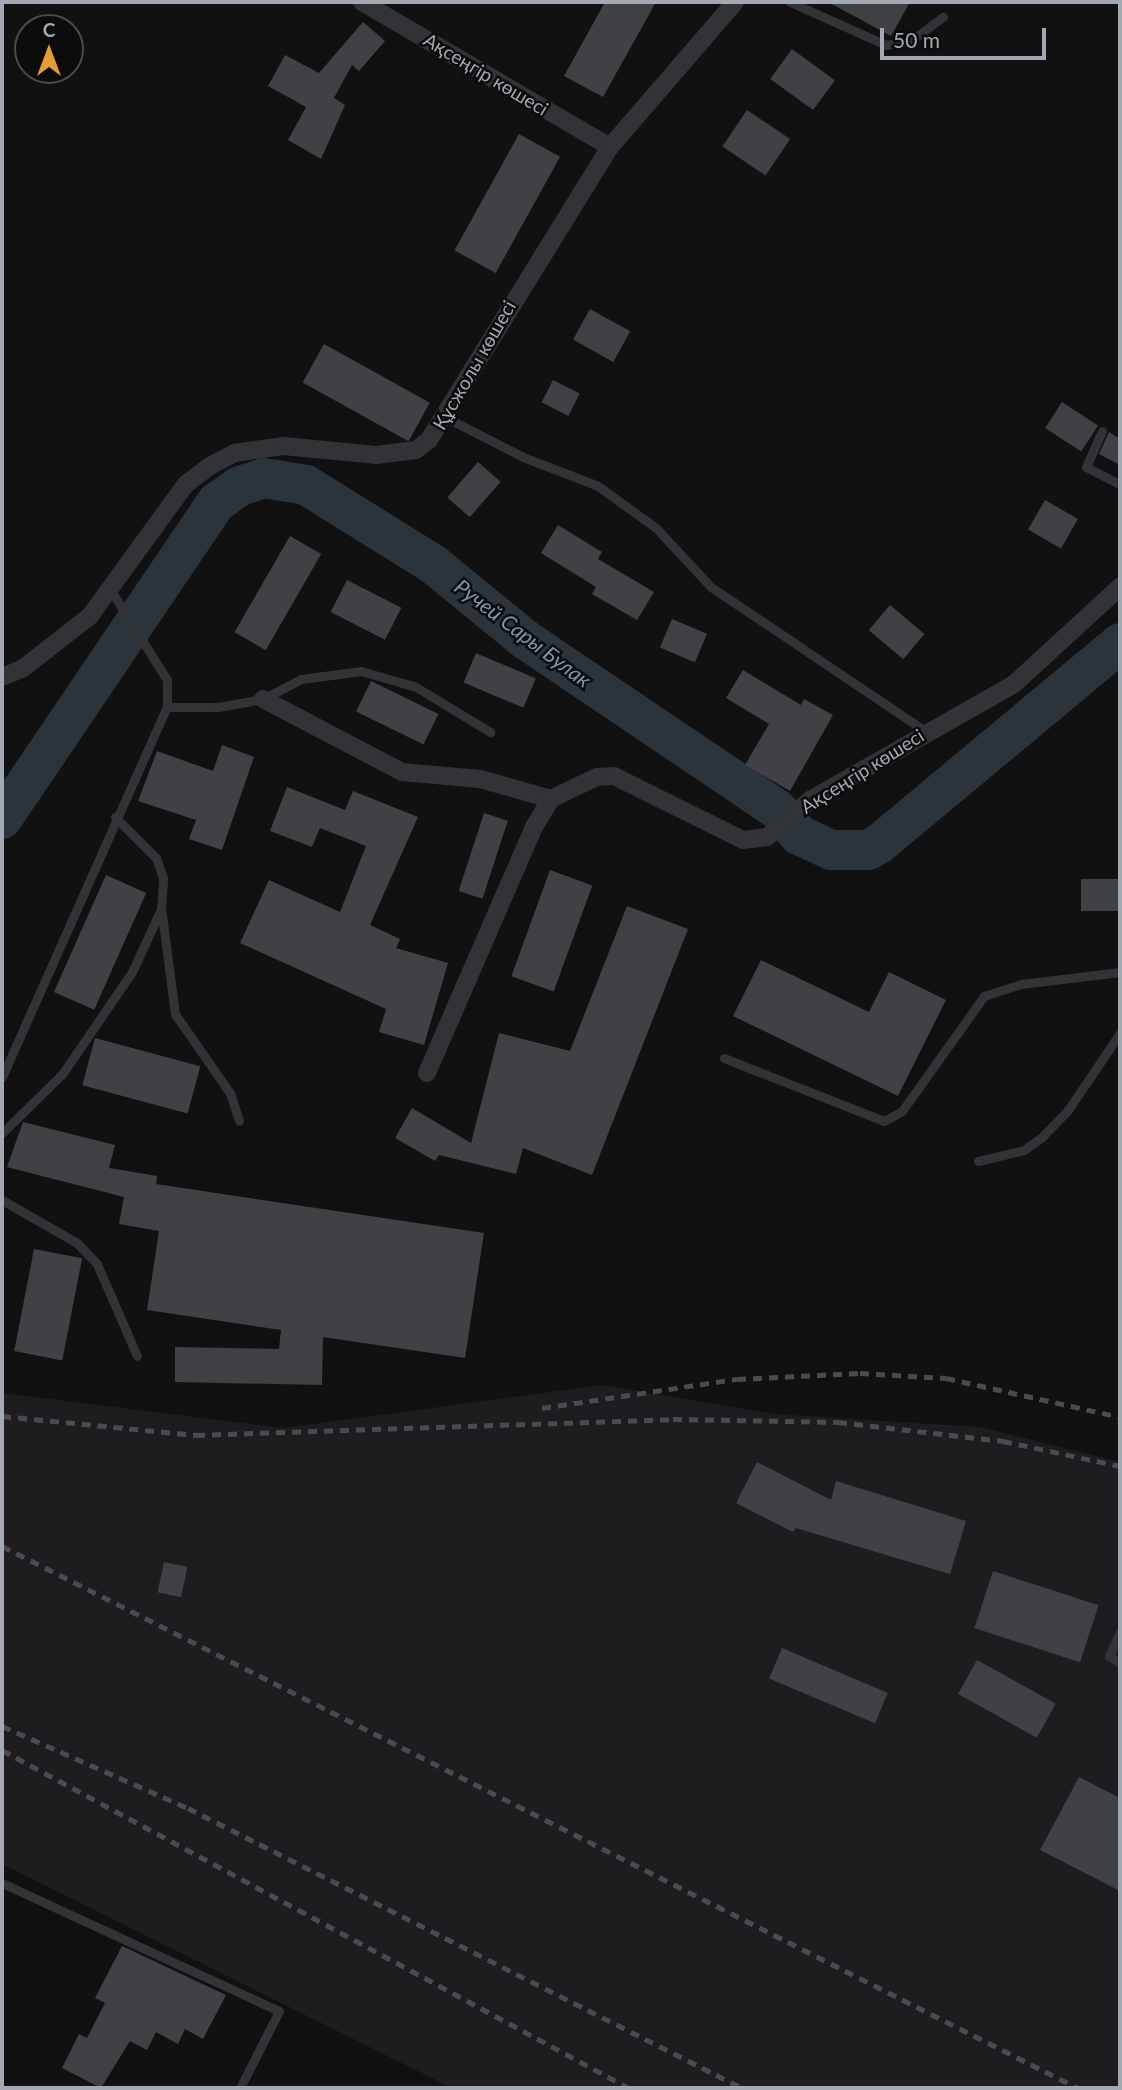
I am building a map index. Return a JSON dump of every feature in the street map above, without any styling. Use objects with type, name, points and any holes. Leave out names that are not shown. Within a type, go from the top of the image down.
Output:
[{"type":"street","name":"Ақсеңгір көшесі","points":[[362,2],[610,147]]},
{"type":"street","name":"Құсжолы көшесі","points":[[2,677],[22,669],[112,593],[186,484],[234,453],[283,446],[376,455],[416,450],[445,417],[525,277],[610,147],[735,2]]},
{"type":"street","name":"Ақсеңгір көшесі","points":[[551,799],[597,777],[614,776],[743,840],[767,837],[810,800],[925,731],[1014,684],[1120,587]]},
{"type":"street","points":[[263,699],[402,772],[480,779],[551,799],[534,827],[427,1073]]},
{"type":"lane","points":[[790,2],[886,45],[912,40],[943,17]]},
{"type":"lane","points":[[445,417],[523,457],[598,486],[656,528],[711,587],[925,731]]},
{"type":"lane","points":[[1102,431],[1086,467],[1120,484]]},
{"type":"lane","points":[[2,1077],[115,817],[167,706],[167,680],[112,593]]},
{"type":"lane","points":[[167,706],[218,707],[263,699],[301,679],[361,671],[416,687],[490,732]]},
{"type":"lane","points":[[115,817],[156,858],[163,878],[161,909],[175,1014],[230,1093],[239,1121]]},
{"type":"lane","points":[[2,1133],[63,1073],[132,972],[161,909]]},
{"type":"lane","points":[[724,1058],[884,1121],[902,1111],[984,996],[1021,984],[1120,972]]},
{"type":"lane","points":[[978,1161],[1024,1150],[1042,1137],[1068,1110],[1120,1033]]},
{"type":"lane","points":[[2,1200],[77,1243],[96,1264],[137,1356]]},
{"type":"lane","points":[[1120,1632],[1109,1656],[1120,1663]]},
{"type":"lane","points":[[2,1883],[279,2011],[240,2088]]},
{"type":"shaded area","points":[[603,1385],[774,1414],[979,1427],[1120,1462],[1120,2088],[452,2088],[2,1864],[2,1393],[283,1428]]},
{"type":"building","points":[[605,2],[656,2],[603,97],[564,76]]},
{"type":"building","points":[[828,2],[910,2],[891,36]]},
{"type":"building","points":[[363,22],[385,41],[359,71],[352,65],[334,98],[345,105],[321,159],[288,140],[306,107],[268,86],[285,55],[319,73]]},
{"type":"building","points":[[792,49],[835,80],[813,110],[770,79]]},
{"type":"building","points":[[747,110],[790,139],[766,176],[722,146]]},
{"type":"building","points":[[519,134],[560,157],[496,273],[455,250]]},
{"type":"building","points":[[590,309],[630,331],[613,362],[573,340]]},
{"type":"building","points":[[324,344],[430,403],[408,441],[303,382]]},
{"type":"building","points":[[553,380],[580,394],[568,416],[542,402]]},
{"type":"building","points":[[1062,402],[1098,425],[1081,451],[1045,428]]},
{"type":"building","points":[[1109,432],[1120,439],[1120,465],[1099,454]]},
{"type":"building","points":[[478,462],[501,482],[470,517],[447,497]]},
{"type":"building","points":[[1045,500],[1078,519],[1061,548],[1028,529]]},
{"type":"building","points":[[558,525],[602,552],[598,559],[654,592],[637,620],[592,594],[596,587],[541,553]]},
{"type":"building","points":[[290,536],[321,554],[266,650],[234,632]]},
{"type":"building","points":[[347,580],[401,608],[385,640],[331,612]]},
{"type":"building","points":[[890,605],[924,634],[903,659],[869,630]]},
{"type":"building","points":[[672,619],[707,634],[695,662],[660,648]]},
{"type":"building","points":[[476,653],[536,678],[523,708],[463,682]]},
{"type":"building","points":[[743,670],[801,705],[804,699],[833,715],[790,791],[745,765],[769,724],[726,698]]},
{"type":"building","points":[[371,681],[438,714],[424,744],[356,712]]},
{"type":"building","points":[[222,745],[254,757],[222,850],[189,839],[196,820],[138,801],[157,751],[213,771]]},
{"type":"building","points":[[287,787],[345,810],[353,791],[418,817],[370,925],[400,939],[396,948],[448,963],[424,1045],[379,1032],[386,1009],[240,943],[269,880],[340,912],[366,846],[320,828],[312,847],[270,831]]},
{"type":"building","points":[[484,813],[508,821],[482,899],[459,891]]},
{"type":"building","points":[[550,870],[592,885],[554,992],[511,976]]},
{"type":"building","points":[[106,875],[146,893],[94,1010],[54,992]]},
{"type":"building","points":[[1081,879],[1120,879],[1120,911],[1081,911]]},
{"type":"building","points":[[627,906],[688,929],[592,1175],[523,1148],[516,1174],[439,1155],[435,1161],[395,1138],[412,1108],[471,1143],[499,1033],[570,1051]]},
{"type":"building","points":[[761,960],[869,1012],[889,972],[946,1000],[898,1096],[733,1016]]},
{"type":"building","points":[[95,1038],[200,1066],[188,1114],[82,1085]]},
{"type":"building","points":[[23,1122],[115,1145],[109,1168],[157,1176],[156,1184],[484,1233],[465,1358],[323,1337],[322,1385],[175,1382],[175,1347],[279,1349],[281,1330],[147,1310],[159,1231],[119,1224],[124,1197],[7,1167]]},
{"type":"building","points":[[34,1249],[82,1258],[62,1360],[14,1351]]},
{"type":"building","points":[[757,1462],[831,1500],[836,1481],[966,1521],[950,1574],[796,1528],[793,1532],[736,1503]]},
{"type":"building","points":[[164,1562],[187,1567],[181,1597],[158,1592]]},
{"type":"building","points":[[993,1571],[1099,1605],[1080,1662],[974,1628]]},
{"type":"building","points":[[782,1648],[888,1693],[875,1723],[769,1678]]},
{"type":"building","points":[[977,1660],[1056,1704],[1037,1738],[958,1694]]},
{"type":"building","points":[[1079,1777],[1120,1798],[1120,1891],[1040,1850]]},
{"type":"building","points":[[122,1946],[226,1995],[203,2039],[185,2029],[178,2044],[156,2032],[147,2050],[130,2041],[101,2088],[62,2068],[79,2034],[87,2038],[105,2003],[95,1998]]},
{"type":"waterway","name":"Ручей Сары Булак","points":[[2,819],[217,502],[240,486],[264,478],[306,485],[433,564],[526,640],[777,809],[799,835],[831,850],[868,850],[879,844],[1120,643]]},
{"type":"railway","points":[[542,1408],[737,1379],[860,1373],[946,1378],[1120,1417]]},
{"type":"railway","points":[[2,1416],[196,1435],[673,1419],[838,1422],[1003,1441],[1120,1466]]},
{"type":"railway","points":[[2,1546],[1078,2088]]},
{"type":"railway","points":[[2,1726],[188,1808],[742,2088]]},
{"type":"railway","points":[[2,1750],[629,2088]]}]
